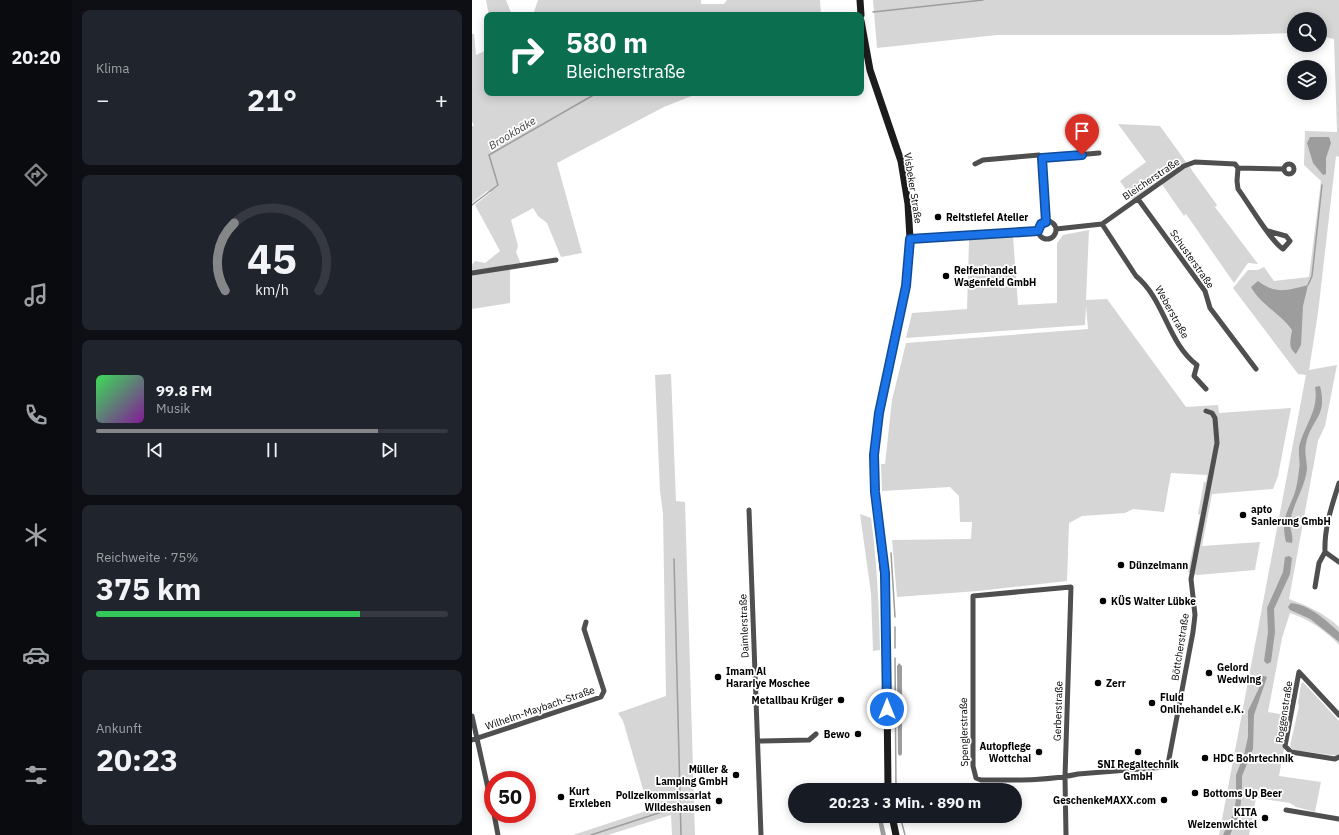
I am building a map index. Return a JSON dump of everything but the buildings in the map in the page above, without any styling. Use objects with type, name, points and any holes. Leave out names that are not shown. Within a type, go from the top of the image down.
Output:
[{"type":"main road","points":[[860,0],[861,12]]},
{"type":"main road","name":"Visbeker Straße","points":[[864,37],[870,70],[901,161],[908,204],[910,239],[905,294],[879,413],[874,455],[875,492],[886,588],[888,783]]},
{"type":"main road","points":[[893,823],[896,835]]},
{"type":"street","points":[[975,164],[983,160],[1039,155],[1042,158],[1099,153]]},
{"type":"street","points":[[1042,158],[1046,222]]},
{"type":"street","name":"Bleicherstraße","points":[[1056,229],[1102,224],[1184,166],[1195,162],[1236,164],[1238,168],[1283,169]]},
{"type":"street","points":[[1238,168],[1238,189],[1268,231]]},
{"type":"street","name":"Schusterstraße","points":[[1138,199],[1205,291],[1210,308],[1256,369]]},
{"type":"street","points":[[1046,222],[1054,224],[1056,229],[1053,237],[1048,239],[1041,236],[1038,231],[1041,224],[1046,222]]},
{"type":"street","name":"Weberstraße","points":[[1102,224],[1136,276],[1143,282],[1153,295],[1169,329],[1188,358],[1197,365],[1194,376],[1206,389]]},
{"type":"street","points":[[910,239],[1038,231]]},
{"type":"street","points":[[472,273],[556,260]]},
{"type":"street","name":"Böttcherstraße","points":[[1065,777],[1078,774],[1165,767],[1168,764],[1193,632],[1195,615],[1191,579],[1217,443],[1215,418],[1212,414],[1206,411]]},
{"type":"street","points":[[1315,586],[1319,563],[1325,552],[1324,542],[1333,496],[1339,483]]},
{"type":"street","name":"Daimlerstraße","points":[[749,510],[761,835]]},
{"type":"street","points":[[1325,552],[1339,562]]},
{"type":"street","name":"Gerberstraße","points":[[973,596],[1071,587],[1065,777],[1066,835]]},
{"type":"street","name":"Spenglerstraße","points":[[973,596],[973,762],[976,778],[1001,780],[1065,777]]},
{"type":"street","name":"Wilhelm-Maybach-Straße","points":[[475,739],[601,698],[604,691],[584,629],[586,622]]},
{"type":"street","name":"Roggenstraße","points":[[1339,715],[1299,672],[1286,746],[1291,752],[1335,759],[1339,757]]},
{"type":"street","points":[[472,716],[475,739],[484,775]]},
{"type":"street","points":[[758,741],[809,740],[816,734]]},
{"type":"street","points":[[1286,810],[1339,819]]},
{"type":"street","points":[[496,823],[498,835]]},
{"type":"shaded area","points":[[486,0],[506,0],[511,12],[488,12]]},
{"type":"shaded area","points":[[538,0],[701,0],[701,4],[724,4],[727,0],[820,0],[821,12],[534,12]]},
{"type":"shaded area","points":[[873,0],[1339,0],[1339,157],[1336,156],[1318,313],[1309,370],[1337,365],[1325,426],[1318,441],[1289,599],[1316,610],[1339,627],[1339,632],[1311,610],[1298,604],[1291,603],[1290,610],[1310,619],[1339,642],[1339,645],[1317,626],[1290,613],[1282,638],[1268,712],[1290,716],[1279,776],[1321,782],[1315,812],[1296,807],[1290,803],[1256,798],[1249,835],[1219,835],[1306,375],[1298,374],[1233,288],[1248,270],[1258,270],[1264,267],[1274,281],[1309,277],[1321,181],[1304,165],[1305,131],[1337,132],[1334,39],[1327,38],[1327,12],[1287,12],[1287,33],[1227,35],[997,35],[877,48]]},
{"type":"shaded area","points":[[472,34],[474,34],[476,55],[484,51],[484,96],[692,96],[664,107],[557,163],[582,253],[561,257],[547,223],[538,216],[533,208],[511,220],[518,246],[516,252],[521,264],[472,271],[472,265],[475,261],[485,263],[500,251],[475,205],[491,192],[487,191],[472,203],[472,126],[474,126],[472,121]]},
{"type":"shaded area","points":[[1118,124],[1160,126],[1217,205],[1215,207],[1258,264],[1248,263],[1234,283],[1186,214],[1184,216],[1159,180],[1133,200],[1120,181],[1146,162]]},
{"type":"shaded area","points":[[1310,137],[1329,137],[1331,143],[1326,158],[1326,174],[1323,175],[1313,163],[1307,143]]},
{"type":"shaded area","points":[[1089,230],[1086,300],[1107,299],[1186,407],[1218,405],[1219,413],[1291,408],[1278,476],[1273,489],[1212,494],[1202,546],[1260,542],[1255,570],[1197,575],[1188,572],[1200,515],[1198,514],[1204,482],[1206,482],[1207,475],[1171,473],[1164,512],[1133,509],[1125,513],[1082,516],[1069,523],[1067,581],[978,591],[897,597],[892,540],[971,539],[972,522],[960,522],[959,496],[950,487],[882,491],[881,464],[885,464],[892,400],[906,343],[1088,329],[1086,306],[1085,325],[906,338],[912,313],[967,309],[969,240],[1013,236],[1018,305],[1057,303],[1057,243],[1063,235]]},
{"type":"shaded area","points":[[510,268],[510,303],[472,309],[472,275]]},
{"type":"shaded area","points":[[1258,281],[1276,290],[1288,290],[1308,285],[1303,306],[1301,345],[1296,354],[1291,349],[1290,340],[1292,330],[1260,299],[1251,287]]},
{"type":"shaded area","points":[[671,374],[676,501],[685,502],[695,835],[672,835],[671,815],[608,835],[573,835],[649,810],[623,721],[618,713],[666,696],[663,513],[660,491],[655,375]]},
{"type":"shaded area","points":[[1320,386],[1322,405],[1318,417],[1308,436],[1305,447],[1307,469],[1306,476],[1290,522],[1292,543],[1286,542],[1284,523],[1297,486],[1299,446],[1314,409],[1316,395],[1315,387]]},
{"type":"shaded area","points":[[860,514],[871,518],[875,551],[880,650],[873,651],[871,593]]},
{"type":"shaded area","points":[[1289,556],[1292,558],[1290,574],[1274,609],[1275,632],[1271,662],[1267,664],[1264,661],[1268,632],[1267,608],[1283,572],[1285,557]]},
{"type":"shaded area","points":[[1291,603],[1305,607],[1323,618],[1339,632],[1339,642],[1310,619],[1290,610],[1288,607]]},
{"type":"shaded area","points":[[899,663],[902,666],[902,754],[900,756],[898,754],[897,666]]},
{"type":"shaded area","points":[[1261,675],[1267,677],[1254,715],[1253,749],[1242,776],[1242,794],[1236,794],[1236,775],[1244,755],[1248,737],[1248,711],[1259,688]]},
{"type":"shaded area","points":[[1303,682],[1339,721],[1339,756],[1293,750],[1290,746],[1299,706],[1298,703],[1301,684]]},
{"type":"shaded area","points":[[1236,799],[1241,800],[1240,813],[1230,835],[1223,835],[1234,812]]},
{"type":"shaded area","points":[[879,823],[883,823],[886,835],[881,835]]},
{"type":"waterway","name":"Brookbäke","points":[[873,12],[983,0]]},
{"type":"waterway","name":"Brookbäke","points":[[472,205],[498,185],[489,155],[592,96]]},
{"type":"waterway","points":[[1308,285],[1312,276],[1322,185]]},
{"type":"waterway","points":[[891,553],[895,617]]},
{"type":"waterway","points":[[674,559],[681,835]]},
{"type":"waterway","points":[[895,627],[895,648]]},
{"type":"waterway","points":[[895,658],[896,783]]},
{"type":"waterway","points":[[591,835],[680,806]]},
{"type":"waterway","points":[[902,823],[905,835]]},
{"type":"place","name":"Reitstiefel Atelier","points":[[938,217]]},
{"type":"place","name":"Reifenhandel Wagenfeld GmbH","points":[[946,276]]},
{"type":"place","name":"apto Sanierung GmbH","points":[[1243,515]]},
{"type":"place","name":"Dünzelmann","points":[[1121,565]]},
{"type":"place","name":"KÜS Walter Lübke","points":[[1103,601]]},
{"type":"place","name":"Gelord Wedwing","points":[[1209,673]]},
{"type":"place","name":"Imam Al Harariye Moschee","points":[[718,677]]},
{"type":"place","name":"Zerr","points":[[1098,683]]},
{"type":"place","name":"Metallbau Krüger","points":[[841,700]]},
{"type":"place","name":"Fluid Onlinehandel e.K.","points":[[1152,703]]},
{"type":"place","name":"Bewo","points":[[858,734]]},
{"type":"place","name":"Autopflege Wottchai","points":[[1039,752]]},
{"type":"place","name":"SNI Regaltechnik GmbH","points":[[1138,752]]},
{"type":"place","name":"HDC Bohrtechnik","points":[[1205,758]]},
{"type":"place","name":"Müller & Lamping GmbH","points":[[736,775]]},
{"type":"place","name":"Bottoms Up Beer","points":[[1195,793]]},
{"type":"place","name":"Kurt Erxleben","points":[[561,797]]},
{"type":"place","name":"GeschenkeMAXX.com","points":[[1164,800]]},
{"type":"place","name":"Polizeikommissariat Wildeshausen","points":[[719,801]]},
{"type":"place","name":"KITA Weizenwichtel","points":[[1265,818]]},
{"type":"route","points":[[887,709],[885,573],[875,492],[874,455],[879,413],[906,286],[910,259],[910,239],[1038,231],[1041,224],[1046,222],[1042,158],[1082,155]]}]
